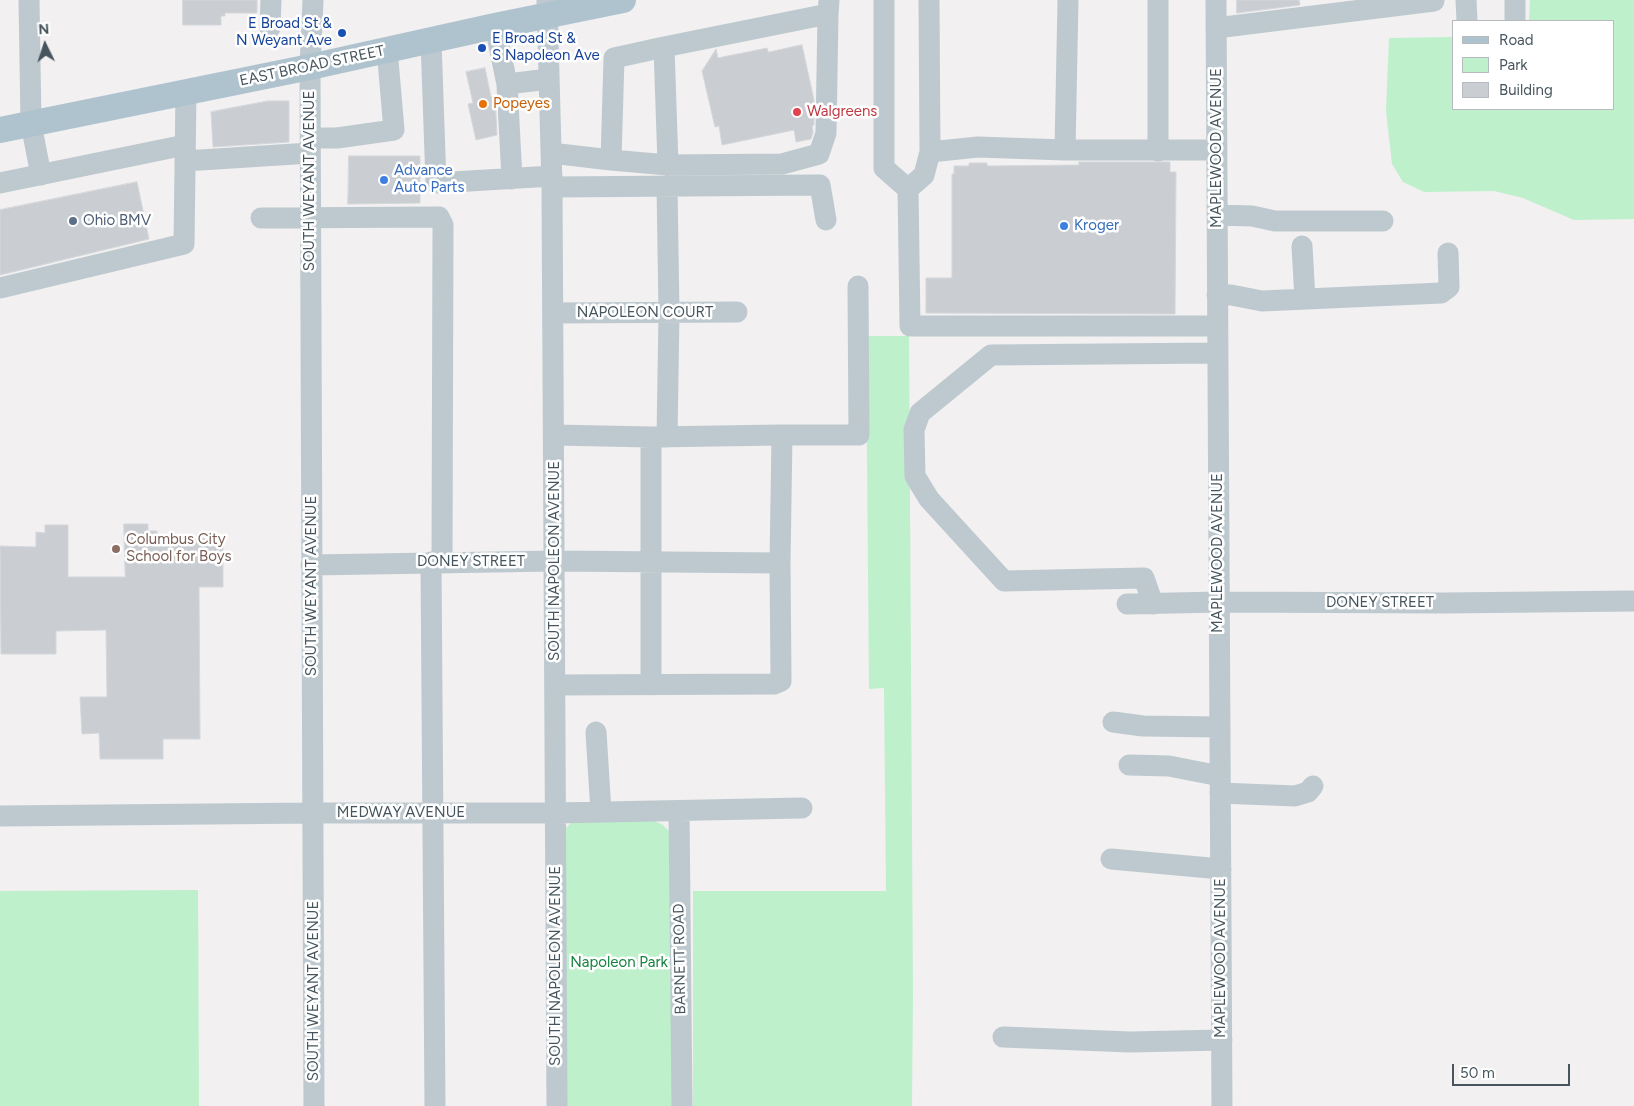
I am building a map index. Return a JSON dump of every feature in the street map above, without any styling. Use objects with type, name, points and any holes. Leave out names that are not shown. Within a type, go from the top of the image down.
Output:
[{"type":"main road","name":"EAST BROAD STREET","points":[[0,130],[310,67],[495,26],[547,8],[623,0]]},
{"type":"street","points":[[29,0],[31,124],[41,175]]},
{"type":"street","name":"SOUTH WEYANT AVENUE","points":[[313,0],[310,67],[310,218],[314,1106]]},
{"type":"street","points":[[884,0],[884,168],[908,189],[910,326],[1217,326]]},
{"type":"street","points":[[908,189],[924,175],[930,152],[929,0]]},
{"type":"street","points":[[1065,150],[1068,0]]},
{"type":"street","points":[[1158,0],[1158,151]]},
{"type":"street","name":"MAPLEWOOD AVENUE","points":[[1216,0],[1216,295],[1222,1106]]},
{"type":"street","points":[[1466,0],[1467,20]]},
{"type":"street","points":[[1515,0],[1515,20]]},
{"type":"street","points":[[270,28],[277,1]]},
{"type":"street","points":[[1216,28],[1434,1]]},
{"type":"street","points":[[551,153],[611,160],[668,165],[782,164],[819,154],[826,133],[828,7],[614,58],[611,160]]},
{"type":"street","name":"SOUTH NAPOLEON AVENUE","points":[[547,8],[552,182],[557,1106]]},
{"type":"street","points":[[495,26],[507,84],[512,179]]},
{"type":"street","points":[[431,40],[436,183],[512,179],[667,186],[820,185],[826,220]]},
{"type":"street","points":[[664,47],[668,165]]},
{"type":"street","points":[[0,183],[185,153],[310,146],[336,138],[394,130],[387,49]]},
{"type":"street","points":[[507,84],[549,80]]},
{"type":"street","points":[[0,288],[184,244],[186,92]]},
{"type":"street","points":[[930,152],[978,147],[1065,150],[1217,150]]},
{"type":"street","points":[[651,685],[652,563],[659,437],[669,312],[667,186]]},
{"type":"street","points":[[1217,215],[1252,216],[1275,221],[1384,221]]},
{"type":"street","points":[[261,218],[439,217],[443,224],[434,813],[435,1106]]},
{"type":"street","points":[[1302,246],[1305,299]]},
{"type":"street","points":[[1216,295],[1231,295],[1262,300],[1440,293],[1449,287],[1448,253]]},
{"type":"street","points":[[554,435],[659,437],[859,435],[858,286]]},
{"type":"street","name":"NAPOLEON COURT","points":[[553,313],[737,312]]},
{"type":"street","points":[[1153,604],[1144,578],[1004,581],[929,499],[914,476],[914,430],[920,413],[991,355],[1217,354]]},
{"type":"street","points":[[555,685],[774,684],[781,681],[782,435]]},
{"type":"street","name":"DONEY STREET","points":[[311,565],[555,561],[780,563]]},
{"type":"street","name":"DONEY STREET","points":[[1127,604],[1634,601]]},
{"type":"street","points":[[1113,722],[1143,726],[1220,727]]},
{"type":"street","points":[[596,732],[601,812]]},
{"type":"street","points":[[1129,765],[1169,766],[1220,785],[1296,796],[1308,792],[1313,786]]},
{"type":"street","name":"MEDWAY AVENUE","points":[[0,816],[556,813],[802,808]]},
{"type":"street","name":"BARNETT ROAD","points":[[679,811],[682,1106]]},
{"type":"street","points":[[1112,859],[1220,868]]},
{"type":"street","points":[[1003,1037],[1130,1042],[1222,1040]]},
{"type":"green space","points":[[1530,0],[1634,0],[1634,219],[1574,220],[1523,198],[1494,191],[1424,192],[1403,182],[1392,164],[1386,111],[1389,38],[1452,37],[1452,110],[1614,110],[1614,20],[1529,20]]},
{"type":"green space","points":[[866,336],[909,336],[912,1106],[693,1106],[693,891],[886,891],[884,688],[869,689]]},
{"type":"green space","name":"Napoleon Park","points":[[573,821],[655,821],[669,831],[674,1106],[565,1106],[565,829]]},
{"type":"green space","points":[[198,890],[199,1106],[0,1106],[0,891]]},
{"type":"building","points":[[183,0],[257,0],[257,13],[225,13],[225,16],[221,16],[221,25],[183,25]]},
{"type":"building","points":[[1237,0],[1299,0],[1300,5],[1237,13]]},
{"type":"building","name":"Walgreens","points":[[802,45],[814,100],[814,125],[812,126],[811,139],[796,142],[794,130],[722,145],[719,126],[715,127],[702,71],[716,49],[718,58],[767,48],[768,52]]},
{"type":"building","name":"Popeyes","points":[[485,68],[491,97],[495,96],[497,135],[476,140],[468,104],[473,103],[466,72]]},
{"type":"building","points":[[268,101],[289,101],[289,142],[213,147],[211,112]]},
{"type":"building","name":"Advance Auto Parts","points":[[349,156],[420,156],[420,203],[348,204]]},
{"type":"building","name":"Kroger","points":[[1079,162],[1170,162],[1170,172],[1176,172],[1175,314],[926,313],[926,278],[952,278],[952,174],[954,174],[954,166],[969,166],[969,163],[987,163],[987,166],[1079,165]]},
{"type":"building","points":[[137,182],[149,239],[0,275],[0,210]]},
{"type":"building","points":[[124,524],[148,524],[148,531],[157,531],[158,539],[223,538],[223,587],[199,587],[200,739],[163,739],[163,759],[100,759],[99,733],[82,734],[80,697],[107,697],[106,630],[56,631],[56,654],[1,654],[0,546],[36,547],[36,532],[45,533],[45,525],[68,525],[68,577],[125,577]]},
{"type":"place","name":"E Broad St & N Weyant Ave","points":[[342,33]]},
{"type":"place","name":"E Broad St & S Napoleon Ave","points":[[482,48]]},
{"type":"place","name":"Popeyes","points":[[483,104]]},
{"type":"place","name":"Walgreens","points":[[797,112]]},
{"type":"place","name":"Advance Auto Parts","points":[[384,180]]},
{"type":"place","name":"Ohio BMV","points":[[73,221]]},
{"type":"place","name":"Kroger","points":[[1064,226]]},
{"type":"place","name":"Columbus City School for Boys","points":[[116,549]]}]
